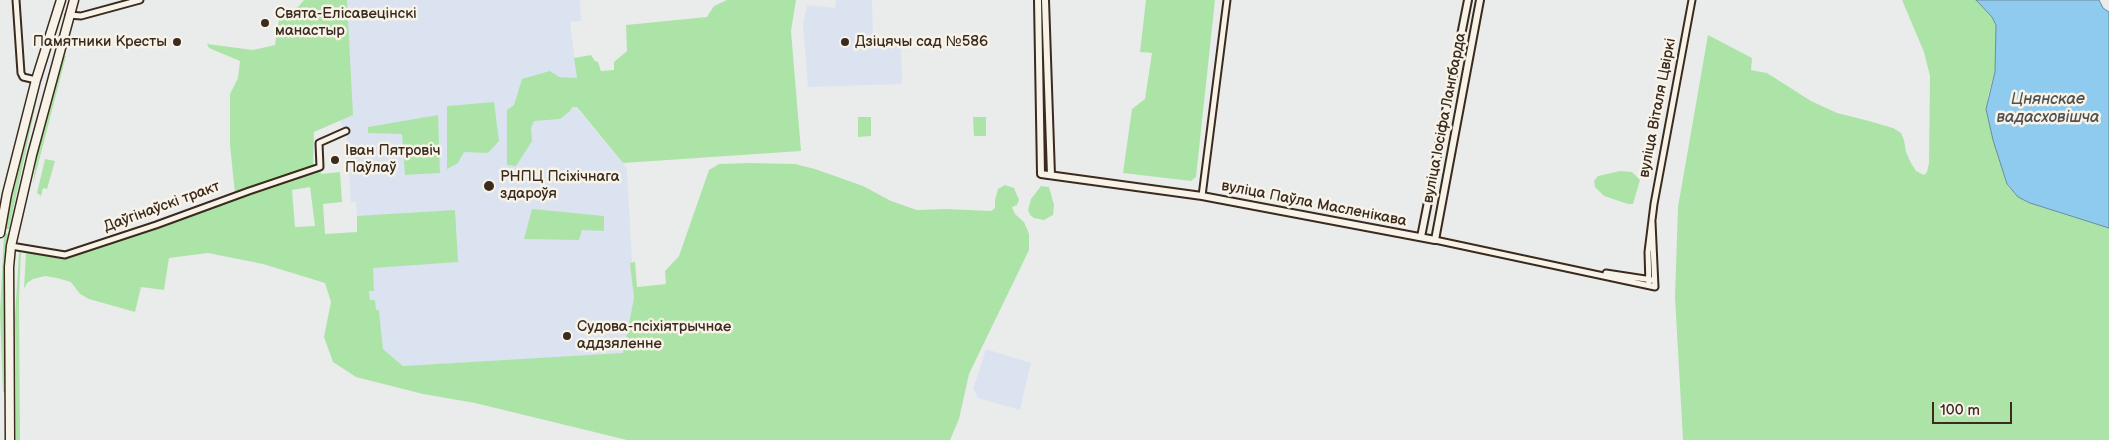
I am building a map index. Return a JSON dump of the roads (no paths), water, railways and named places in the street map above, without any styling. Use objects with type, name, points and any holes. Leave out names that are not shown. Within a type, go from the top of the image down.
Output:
[{"type":"main road","points":[[0,233],[3,193],[61,0]]},
{"type":"main road","points":[[10,440],[9,267],[11,246],[50,84],[74,0]]},
{"type":"main road","points":[[36,80],[50,84]]},
{"type":"main road","points":[[0,402],[9,402]]},
{"type":"street","points":[[16,0],[20,73],[24,77],[36,80]]},
{"type":"street","points":[[69,15],[81,16],[140,0]]},
{"type":"street","name":"вуліца Паўла Масленікава","points":[[1038,0],[1041,174],[1202,196],[1422,237],[1655,284]]},
{"type":"street","points":[[1045,0],[1051,175]]},
{"type":"street","points":[[1202,196],[1227,0]]},
{"type":"street","name":"вуліца Іосіфа Лангбарда","points":[[1422,237],[1468,0]]},
{"type":"street","name":"вуліца Іосіфа Лангбарда","points":[[1435,240],[1480,0]]},
{"type":"street","name":"вуліца Віталя Цвіркі","points":[[1649,282],[1648,252],[1660,163],[1692,0]]},
{"type":"street","name":"Даўгінаўскі тракт","points":[[11,246],[52,255],[70,254],[320,167],[319,143],[346,131]]},
{"type":"street","name":"вуліца Віталя Цвіркі","points":[[1652,222],[1655,284]]},
{"type":"water","name":"Цнянскае вадасховішча","points":[[1976,0],[2099,0],[2103,8],[2109,12],[2109,228],[2030,203],[2018,197],[2007,184],[1993,140],[1986,109],[1995,72],[1996,25],[1992,17]]},
{"type":"place","name":"Свята-Елісавецінскі манастыр","points":[[265,23]]},
{"type":"place","name":"Памятники Кресты","points":[[177,42]]},
{"type":"place","name":"Дзіцячы сад №586","points":[[845,42]]},
{"type":"place","name":"Іван Пятровіч Паўлаў","points":[[335,160]]},
{"type":"place","name":"РНПЦ Псіхічнага здароўя","points":[[489,186]]},
{"type":"place","name":"Судова-псіхіятрычнае аддзяленне","points":[[567,336]]}]
